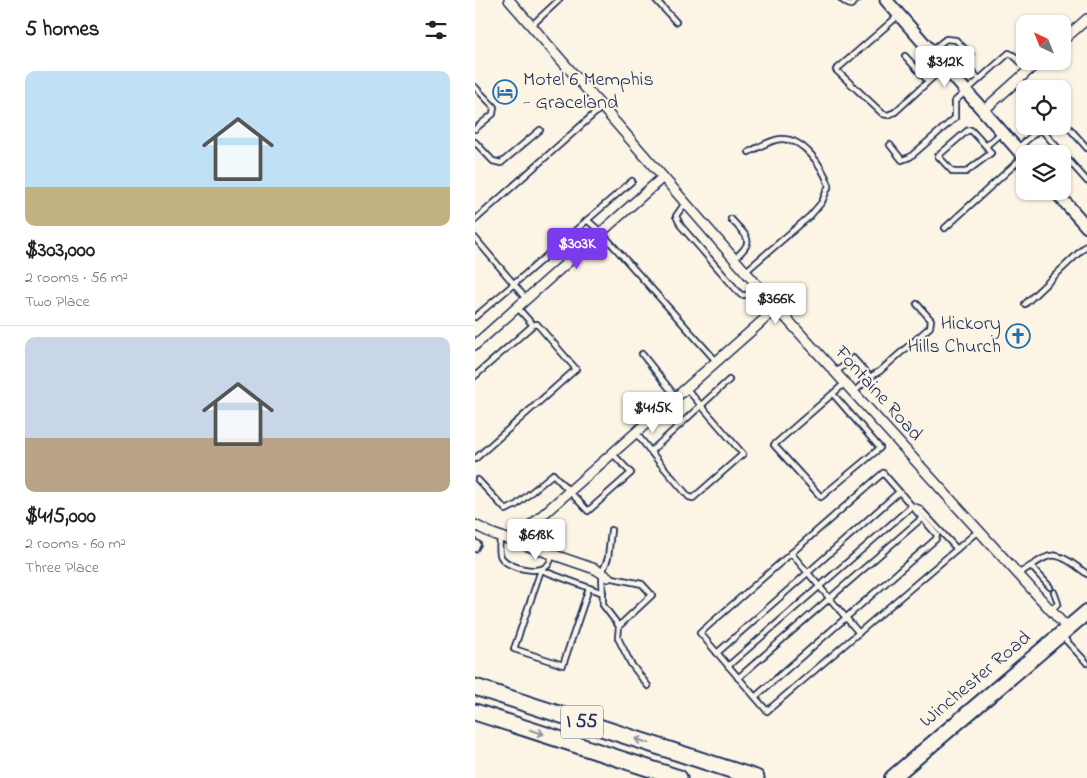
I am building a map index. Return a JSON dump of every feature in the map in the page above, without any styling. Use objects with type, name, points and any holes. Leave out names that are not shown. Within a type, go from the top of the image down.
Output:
[{"type":"highway","name":"I 55","points":[[475,687],[756,778]]},
{"type":"highway","name":"I 55","points":[[475,712],[679,778]]},
{"type":"main road","points":[[886,0],[1016,148]]},
{"type":"main road","points":[[1063,200],[1087,228]]},
{"type":"main road","name":"Winchester Road","points":[[891,778],[1087,612]]},
{"type":"street","name":"Fontaine Road","points":[[509,0],[745,272],[1051,611],[1064,631]]},
{"type":"street","points":[[1071,33],[1087,19]]},
{"type":"street","points":[[983,111],[1029,70]]},
{"type":"street","points":[[475,345],[663,178]]},
{"type":"street","points":[[513,541],[777,308]]},
{"type":"street","points":[[475,525],[501,537],[595,569],[605,575]]},
{"type":"lane","points":[[531,26],[559,0]]},
{"type":"lane","points":[[656,0],[676,22]]},
{"type":"lane","points":[[842,0],[851,5],[857,0]]},
{"type":"lane","points":[[899,15],[836,70],[883,114],[888,116],[895,112],[944,67]]},
{"type":"lane","points":[[931,51],[946,40],[956,40],[971,55],[970,61],[953,78]]},
{"type":"lane","points":[[889,145],[902,160],[910,157],[955,118],[955,101],[965,91],[1009,53],[1016,58]]},
{"type":"lane","points":[[905,56],[928,81]]},
{"type":"lane","points":[[966,65],[979,79]]},
{"type":"lane","points":[[475,87],[494,108],[493,114],[475,129]]},
{"type":"lane","points":[[475,220],[602,107]]},
{"type":"lane","points":[[475,142],[493,161],[501,163],[540,130]]},
{"type":"lane","points":[[971,130],[986,146],[991,152],[966,172],[953,172],[938,156],[971,130]]},
{"type":"lane","points":[[1071,130],[1087,148]]},
{"type":"lane","points":[[986,146],[1001,132]]},
{"type":"lane","points":[[1048,135],[1087,182]]},
{"type":"lane","points":[[745,272],[810,216],[822,202],[829,185],[818,161],[791,140],[771,141],[749,152]]},
{"type":"lane","points":[[945,228],[1016,161]]},
{"type":"lane","points":[[475,317],[632,181]]},
{"type":"lane","points":[[685,203],[675,216],[681,226],[741,295],[749,295],[759,287]]},
{"type":"lane","points":[[731,219],[748,238],[748,244],[745,249],[734,259]]},
{"type":"lane","points":[[587,220],[601,232],[717,362]]},
{"type":"lane","points":[[475,238],[526,299]]},
{"type":"lane","points":[[1025,304],[1087,245]]},
{"type":"lane","points":[[854,393],[870,377],[880,372],[930,327],[931,320],[917,304]]},
{"type":"lane","points":[[517,307],[533,326]]},
{"type":"lane","points":[[475,376],[537,324],[576,369],[475,459]]},
{"type":"lane","points":[[642,354],[676,397]]},
{"type":"lane","points":[[835,373],[853,358],[870,377]]},
{"type":"lane","points":[[651,451],[729,380]]},
{"type":"lane","points":[[833,394],[880,448],[821,498],[774,445],[845,383]]},
{"type":"lane","points":[[636,433],[689,496],[693,498],[743,454],[686,388]]},
{"type":"lane","points":[[478,480],[506,510],[553,474],[588,511],[631,473],[613,454]]},
{"type":"lane","points":[[755,697],[936,539],[937,535],[883,473],[700,633],[767,711],[978,531]]},
{"type":"lane","points":[[717,653],[899,492]]},
{"type":"lane","points":[[912,506],[919,508],[957,549]]},
{"type":"lane","points":[[728,666],[912,506]]},
{"type":"lane","points":[[739,678],[922,518]]},
{"type":"lane","points":[[611,530],[603,605],[619,626]]},
{"type":"lane","points":[[501,537],[500,554],[502,559],[519,568],[541,570],[603,593]]},
{"type":"lane","points":[[475,542],[478,544],[475,549]]},
{"type":"lane","points":[[791,553],[859,633]]},
{"type":"lane","points":[[553,554],[549,565],[541,570],[514,649],[563,665],[589,588]]},
{"type":"lane","points":[[1018,574],[1050,555],[1061,556],[1087,574]]},
{"type":"lane","points":[[1031,566],[1050,586]]},
{"type":"lane","points":[[605,575],[642,584],[652,595],[619,626],[618,638],[631,664],[648,686]]},
{"type":"lane","points":[[1051,611],[1059,602],[1054,592]]},
{"type":"lane","points":[[1064,631],[1087,664]]},
{"type":"place","name":"Motel 6 Memphis - Graceland","points":[[505,92]]},
{"type":"place","name":"Hickory Hills Church","points":[[1018,336]]}]
